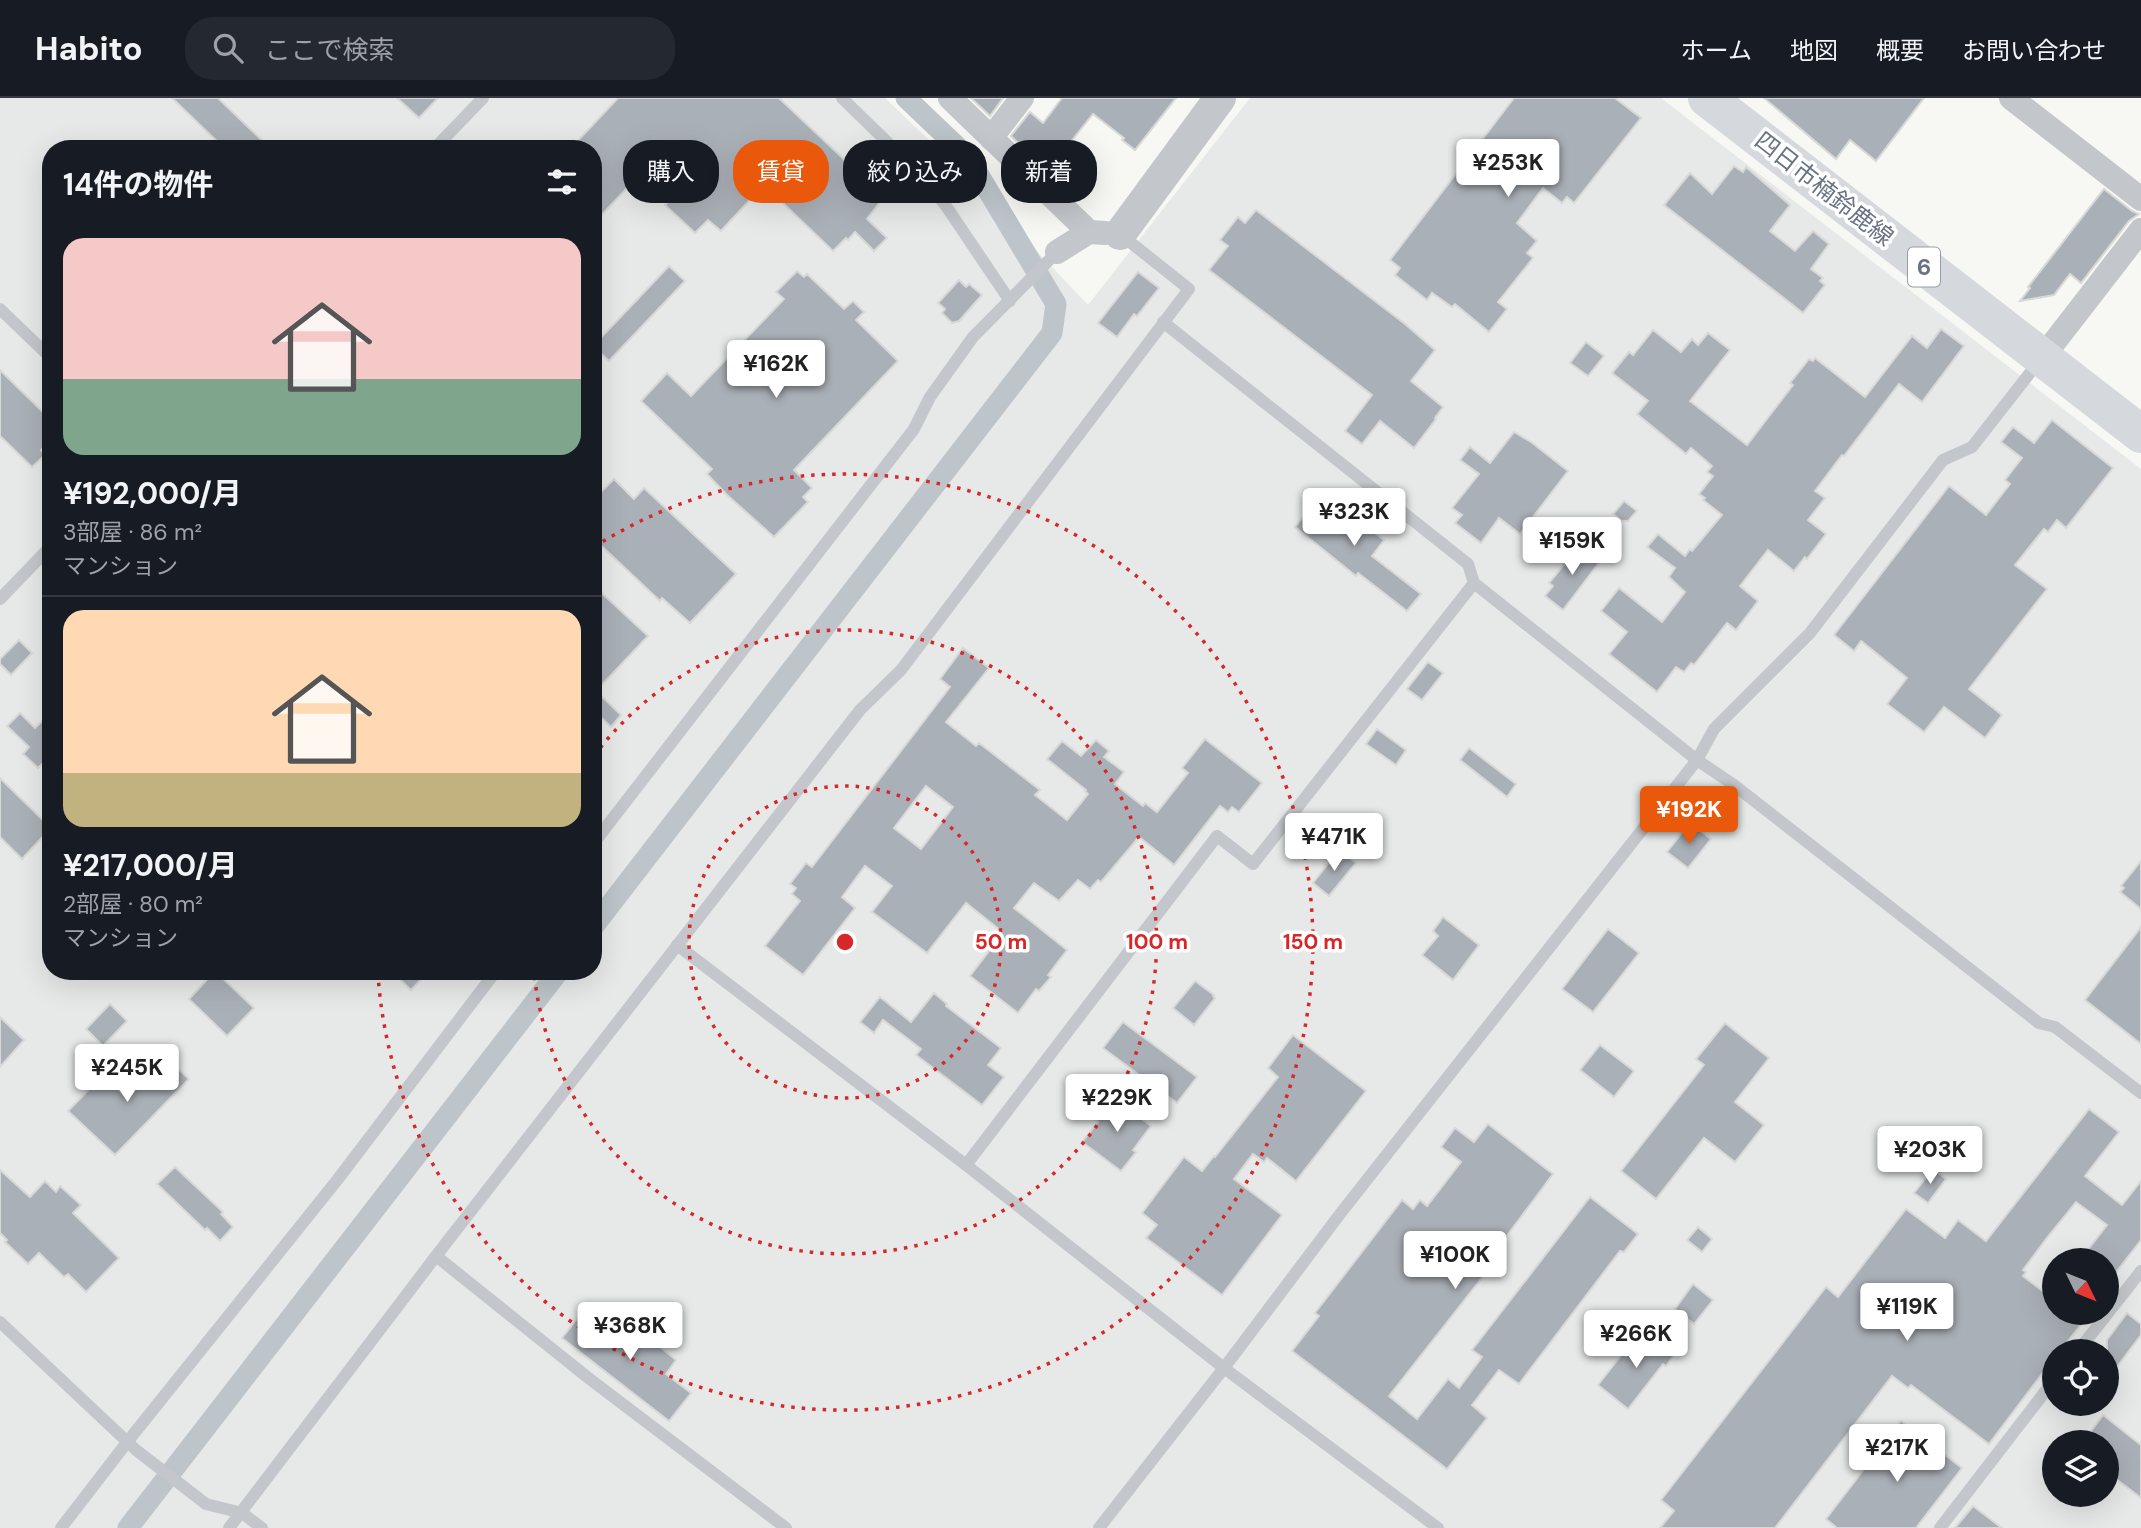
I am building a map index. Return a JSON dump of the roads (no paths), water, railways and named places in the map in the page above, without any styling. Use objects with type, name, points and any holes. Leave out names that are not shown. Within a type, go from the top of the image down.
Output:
[{"type":"main road","name":"四日市楠鈴鹿線","points":[[1724,103],[2141,434]]},
{"type":"street","points":[[950,98],[991,138],[1105,233]]},
{"type":"street","points":[[991,138],[1022,98]]},
{"type":"street","points":[[1058,253],[1105,233],[1220,98]]},
{"type":"street","points":[[2011,98],[2141,199]]},
{"type":"street","points":[[2042,358],[2141,230]]},
{"type":"lane","points":[[443,140],[483,98]]},
{"type":"lane","points":[[842,98],[922,176],[946,206],[1010,301]]},
{"type":"lane","points":[[229,1528],[436,1256],[860,710],[901,670],[1189,289],[1105,233]]},
{"type":"lane","points":[[602,832],[914,429],[930,397],[973,337],[1058,253]]},
{"type":"lane","points":[[0,309],[42,349]]},
{"type":"lane","points":[[1163,322],[1468,564],[1475,583],[1697,760],[1829,858],[2039,1023],[2055,1027],[2141,1093]]},
{"type":"lane","points":[[1099,1528],[1340,1214],[1697,760],[1714,730],[1810,633],[1942,460],[1972,447],[2042,358]]},
{"type":"lane","points":[[0,599],[42,555]]},
{"type":"lane","points":[[966,1164],[1217,836],[1253,864],[1475,583]]},
{"type":"lane","points":[[677,944],[966,1164],[1224,1368],[1438,1528]]},
{"type":"lane","points":[[61,1528],[132,1446],[489,980]]},
{"type":"lane","points":[[436,1256],[591,1380],[786,1528]]},
{"type":"lane","points":[[2087,1339],[2141,1271]]},
{"type":"lane","points":[[0,1322],[132,1446],[206,1504],[242,1513],[262,1528]]},
{"type":"lane","points":[[1940,1528],[2042,1396]]},
{"type":"waterway","points":[[602,915],[1052,333],[1056,304],[968,157],[906,98]]},
{"type":"waterway","points":[[128,1528],[552,980]]}]
